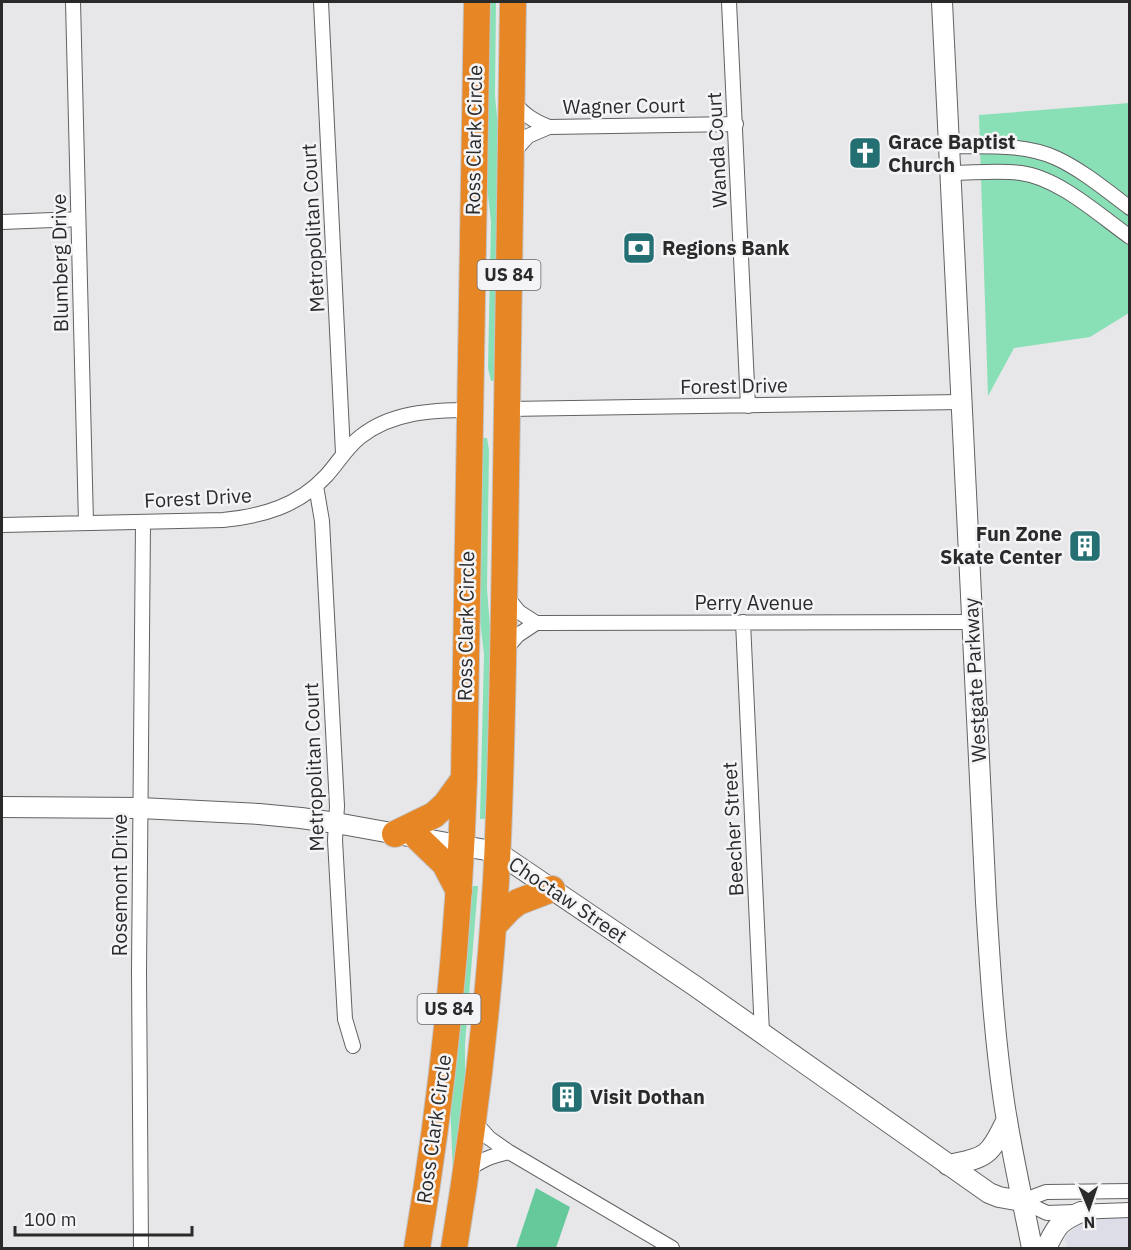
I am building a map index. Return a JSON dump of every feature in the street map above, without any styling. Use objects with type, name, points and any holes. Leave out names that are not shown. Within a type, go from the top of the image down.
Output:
[{"type":"highway","name":"Ross Clark Circle","points":[[417,1248],[440,1101],[459,891],[464,779],[477,2]]},
{"type":"highway","name":"Ross Clark Circle","points":[[454,1248],[473,1120],[486,1004],[497,852],[507,459],[513,2]]},
{"type":"highway","points":[[471,365],[495,399],[507,409]]},
{"type":"highway","points":[[470,411],[483,420],[507,459]]},
{"type":"highway","points":[[459,891],[445,864],[406,836],[446,804],[464,779]]},
{"type":"highway","points":[[493,926],[518,902],[552,889]]},
{"type":"main road","name":"Westgate Parkway","points":[[942,2],[990,971],[1007,1119],[1032,1248]]},
{"type":"main road","name":"Choctaw Street","points":[[2,807],[140,808],[259,814],[336,823],[497,852],[989,1193],[1022,1201]]},
{"type":"main road","points":[[948,1165],[977,1158],[986,1153],[1007,1119]]},
{"type":"main road","points":[[1046,1248],[1058,1226],[1065,1219],[1081,1212]]},
{"type":"street","name":"Blumberg Drive","points":[[73,2],[86,523]]},
{"type":"street","name":"Metropolitan Court","points":[[321,2],[343,453]]},
{"type":"street","name":"Wanda Court","points":[[729,2],[748,405]]},
{"type":"street","name":"Wagner Court","points":[[512,101],[526,116],[549,127],[735,124]]},
{"type":"street","name":"Wagner Court","points":[[511,155],[528,136],[549,127]]},
{"type":"street","points":[[949,147],[1022,149],[1055,157],[1130,207]]},
{"type":"street","points":[[951,173],[1005,171],[1044,179],[1063,189],[1130,237]]},
{"type":"street","points":[[2,222],[78,219]]},
{"type":"street","name":"Forest Drive","points":[[507,409],[961,402]]},
{"type":"street","name":"Forest Drive","points":[[2,525],[246,518],[286,506],[302,497],[328,474],[343,453],[359,437],[384,423],[416,413],[440,410],[470,411]]},
{"type":"street","name":"Metropolitan Court","points":[[316,486],[322,521],[337,806],[335,840],[345,1020],[353,1046]]},
{"type":"street","name":"Rosemont Drive","points":[[141,1248],[139,972],[144,522]]},
{"type":"street","points":[[503,652],[518,635],[536,623],[519,612],[504,593]]},
{"type":"street","name":"Beecher Street","points":[[743,622],[762,1034]]},
{"type":"street","name":"Perry Avenue","points":[[536,623],[972,622]]},
{"type":"street","points":[[473,1120],[489,1138],[509,1152],[672,1248]]},
{"type":"street","points":[[466,1171],[494,1155],[509,1152]]},
{"type":"street","points":[[1022,1201],[1046,1191],[1130,1191]]},
{"type":"street","name":"Choctaw Street","points":[[1022,1201],[1047,1212],[1130,1210]]},
{"type":"shaded area","points":[[1129,1216],[1129,1248],[1067,1248],[1065,1237],[1084,1219]]},
{"type":"green space","points":[[488,2],[496,2],[495,96],[500,148],[496,380],[491,381],[488,368],[491,222],[485,170]]},
{"type":"green space","points":[[1129,103],[1129,313],[1090,337],[1014,348],[988,396],[979,115]]},
{"type":"green space","points":[[480,438],[487,438],[489,450],[487,589],[492,652],[486,819],[480,819],[484,655],[478,602]]},
{"type":"green space","points":[[473,886],[478,886],[465,1044],[465,1100],[453,1174],[450,1103],[470,895]]},
{"type":"green space","points":[[536,1188],[570,1207],[556,1248],[516,1248]]},
{"type":"place","name":"Grace Baptist Church","points":[[865,153]]},
{"type":"place","name":"Regions Bank","points":[[639,248]]},
{"type":"place","name":"Fun Zone Skate Center","points":[[1085,546]]},
{"type":"place","name":"Visit Dothan","points":[[567,1097]]}]
